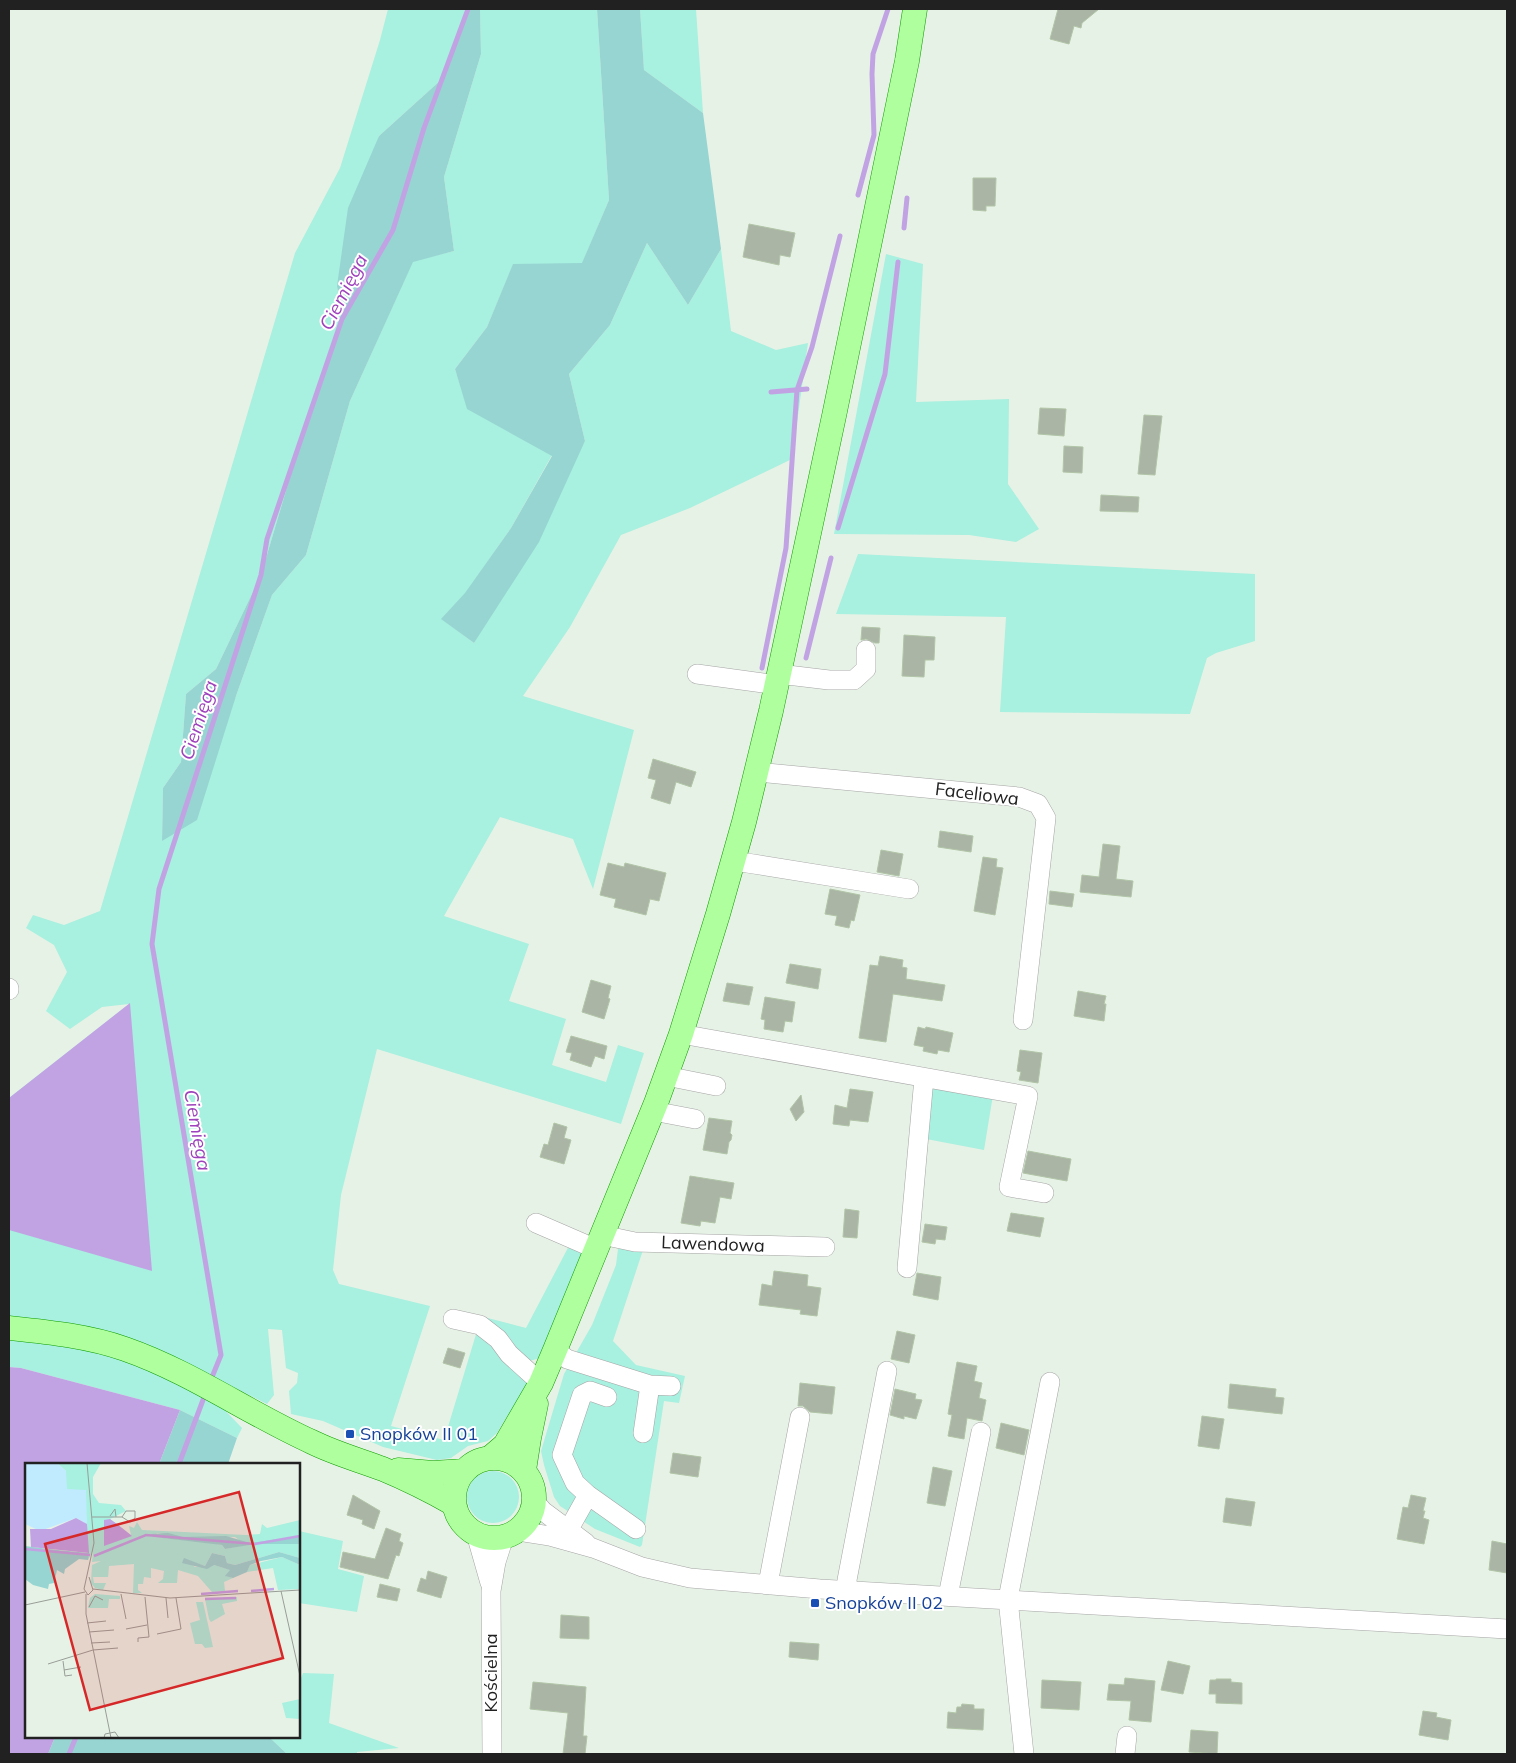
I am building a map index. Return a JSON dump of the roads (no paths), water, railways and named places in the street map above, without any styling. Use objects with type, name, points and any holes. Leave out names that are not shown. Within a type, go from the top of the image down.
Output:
[{"type":"main road","points":[[492,1457],[509,1460],[524,1470],[533,1485],[535,1502],[530,1518],[511,1534],[485,1537],[476,1534],[464,1525],[460,1519],[454,1504],[455,1487],[464,1471],[472,1464],[492,1457],[505,1446],[541,1383],[666,1076],[681,1034],[733,862],[778,680],[906,61],[914,9]]},
{"type":"main road","points":[[906,61],[922,9]]},
{"type":"main road","points":[[9,1328],[105,1343],[147,1357],[235,1400],[270,1422],[314,1444],[382,1469],[454,1504]]},
{"type":"main road","points":[[524,1470],[528,1438],[541,1383]]},
{"type":"main road","points":[[382,1469],[433,1473],[464,1471]]},
{"type":"street","points":[[697,674],[778,680],[854,680],[866,669],[866,650]]},
{"type":"street","name":"Faceliowa","points":[[756,772],[1019,797],[1038,804],[1046,818],[1023,1020]]},
{"type":"street","points":[[733,862],[909,889]]},
{"type":"street","points":[[681,1034],[1028,1096],[1009,1186],[1044,1193]]},
{"type":"street","points":[[666,1076],[716,1086]]},
{"type":"street","points":[[906,1268],[924,1078]]},
{"type":"street","points":[[653,1111],[695,1119]]},
{"type":"street","name":"Lawendowa","points":[[536,1223],[599,1242],[825,1247]]},
{"type":"street","points":[[453,1319],[480,1325],[498,1339],[509,1354],[541,1383]]},
{"type":"street","points":[[555,1350],[567,1359],[650,1386],[671,1386]]},
{"type":"street","points":[[848,1590],[847,1580],[887,1371]]},
{"type":"street","points":[[1024,1754],[1008,1599],[1050,1382]]},
{"type":"street","points":[[643,1432],[650,1386]]},
{"type":"street","points":[[607,1398],[590,1392],[582,1395],[562,1455],[575,1483],[588,1495],[636,1529]]},
{"type":"street","points":[[768,1584],[800,1417]]},
{"type":"street","points":[[948,1596],[981,1432]]},
{"type":"street","points":[[569,1529],[588,1495]]},
{"type":"street","points":[[535,1502],[543,1511],[593,1548]]},
{"type":"street","name":"Kościelna","points":[[476,1534],[492,1591]]},
{"type":"street","points":[[511,1534],[550,1536],[593,1548],[642,1567],[690,1578],[848,1590],[1507,1629]]},
{"type":"street","name":"Kościelna","points":[[492,1754],[492,1591],[496,1562],[511,1534]]},
{"type":"waterway","name":"Ciemięga","points":[[210,1382],[221,1355],[152,944],[159,889],[261,575],[267,539],[342,319],[393,230],[424,128],[468,9]]},
{"type":"waterway","points":[[858,195],[874,135],[873,54],[888,9]]},
{"type":"waterway","points":[[904,228],[907,198]]},
{"type":"waterway","points":[[762,668],[786,548],[797,390],[812,347],[840,236]]},
{"type":"waterway","points":[[838,528],[885,374],[898,262]]},
{"type":"waterway","points":[[771,392],[807,389]]},
{"type":"waterway","points":[[806,658],[831,558]]},
{"type":"waterway","name":"Ciemięga","points":[[179,1463],[206,1392]]},
{"type":"waterway","name":"Ciemięga","points":[[69,1754],[76,1738]]},
{"type":"place","name":"Snopków II 01","points":[[350,1434]]},
{"type":"place","name":"Snopków II 02","points":[[815,1603]]}]
